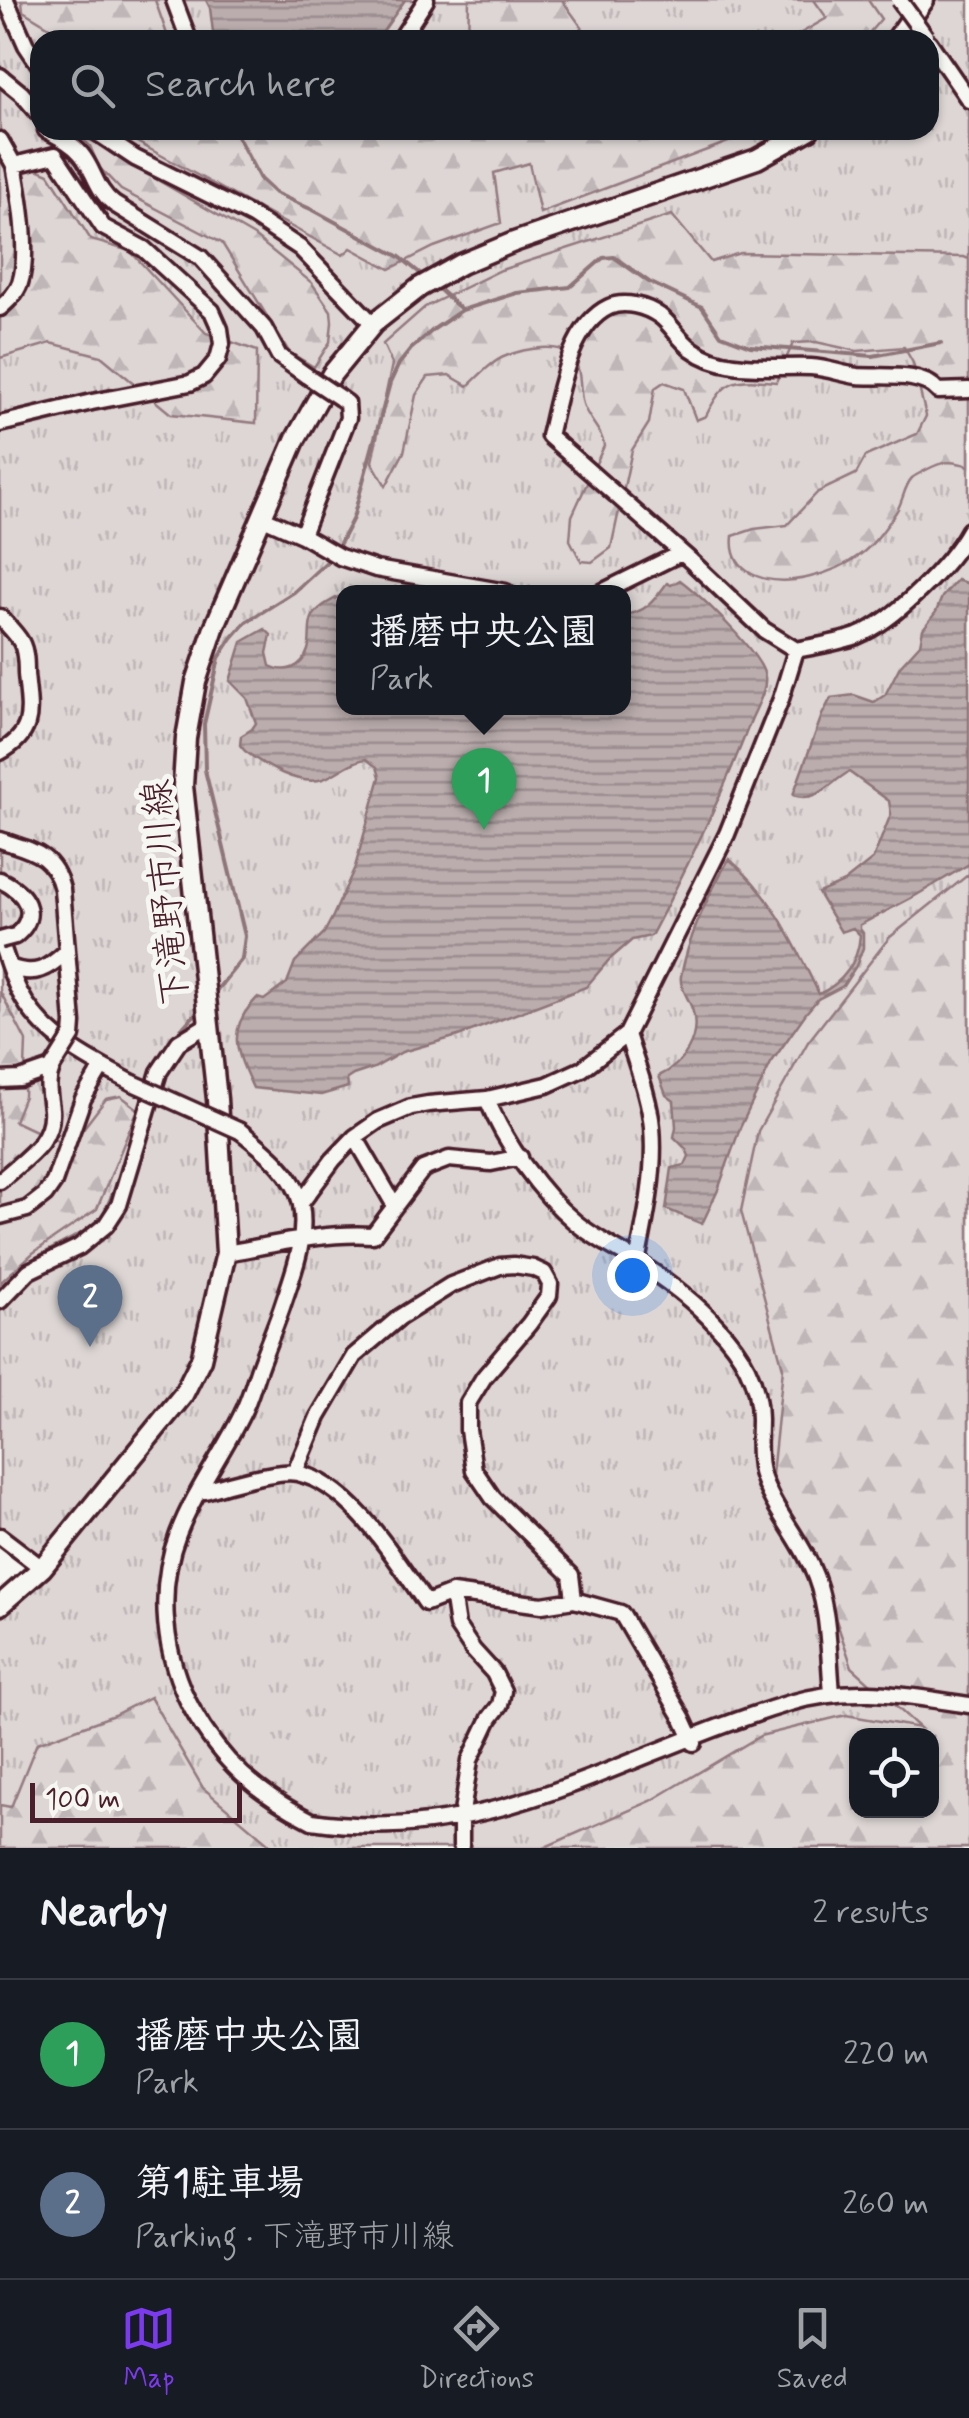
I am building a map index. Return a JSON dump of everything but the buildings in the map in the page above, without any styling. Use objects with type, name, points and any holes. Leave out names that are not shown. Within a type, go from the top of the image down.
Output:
[{"type":"main road","points":[[903,30],[924,0]]},
{"type":"main road","name":"下滝野市川線","points":[[0,1605],[42,1568],[182,1395],[201,1359],[226,1253],[217,1100],[183,786],[186,738],[196,682],[214,628],[295,440],[332,374],[373,324],[420,287],[461,264],[514,242],[757,159],[791,140]]},
{"type":"street","points":[[6,0],[30,51]]},
{"type":"street","points":[[174,0],[185,30]]},
{"type":"street","points":[[406,30],[426,0]]},
{"type":"street","points":[[899,0],[920,30]]},
{"type":"street","points":[[939,57],[969,100]]},
{"type":"street","points":[[0,76],[30,103]]},
{"type":"street","points":[[0,140],[14,165],[23,267],[15,294],[0,308]]},
{"type":"street","points":[[0,424],[190,383],[212,368],[222,344],[212,311],[144,249],[103,227],[54,155],[49,140]]},
{"type":"street","points":[[66,140],[82,156],[103,195],[195,252],[264,328],[279,356],[348,404],[348,418],[302,535]]},
{"type":"street","points":[[109,140],[135,158],[252,216],[300,248],[373,324]]},
{"type":"street","points":[[14,165],[54,155]]},
{"type":"street","points":[[969,390],[938,391],[932,384],[915,379],[854,376],[814,367],[731,365],[695,351],[660,316],[639,306],[620,304],[598,313],[577,340],[549,436],[764,630],[796,650],[854,637],[886,619],[944,568],[969,530]]},
{"type":"street","points":[[260,517],[340,557],[376,568],[468,585]]},
{"type":"street","points":[[616,585],[681,553]]},
{"type":"street","points":[[0,617],[24,650],[30,704],[24,731],[0,752]]},
{"type":"street","points":[[302,1203],[332,1160],[378,1121],[411,1108],[487,1100],[547,1084],[597,1058],[626,1034],[727,834],[796,650]]},
{"type":"street","points":[[0,840],[33,851],[54,868],[62,890],[73,1024],[72,1036],[47,1082],[52,1114],[48,1131],[42,1143],[0,1181]]},
{"type":"street","points":[[0,880],[22,894],[27,905],[26,923],[5,939],[20,994],[49,1032],[102,1067],[240,1131],[282,1168],[302,1203],[297,1263],[244,1410],[177,1536],[165,1593],[168,1641],[177,1678],[192,1709],[232,1766],[292,1810],[352,1838]]},
{"type":"street","points":[[10,967],[22,972],[43,970],[66,952]]},
{"type":"street","points":[[0,1300],[29,1271],[79,1247],[106,1225],[119,1204],[159,1072],[179,1042],[210,1024]]},
{"type":"street","points":[[626,1034],[652,1125],[650,1180],[638,1262]]},
{"type":"street","points":[[0,1216],[37,1203],[54,1182],[83,1099],[102,1067]]},
{"type":"street","points":[[0,1080],[20,1079],[52,1068]]},
{"type":"street","points":[[487,1100],[520,1158],[548,1195],[576,1222],[693,1302],[735,1346],[748,1366],[756,1390],[760,1468],[767,1491],[811,1565],[824,1604],[832,1693]]},
{"type":"street","points":[[355,1137],[395,1206]]},
{"type":"street","points":[[226,1253],[302,1238],[373,1235],[424,1169],[449,1159],[491,1163],[520,1158]]},
{"type":"street","points":[[295,1472],[318,1417],[354,1356],[400,1317],[451,1284],[500,1266],[533,1268],[544,1273],[550,1284],[549,1296],[468,1403],[468,1430],[474,1470],[512,1520],[571,1575],[574,1600]]},
{"type":"street","points":[[199,1490],[295,1472],[326,1486],[369,1522],[426,1603],[452,1593],[542,1604],[574,1600],[620,1613],[694,1743]]},
{"type":"street","points":[[0,1536],[42,1568]]},
{"type":"street","points":[[444,1848],[469,1844],[461,1819],[470,1760],[504,1691],[456,1626],[452,1593]]},
{"type":"street","points":[[615,1784],[694,1743],[788,1703],[832,1693],[878,1692],[969,1705]]},
{"type":"green space","points":[[0,0],[969,0],[969,1848],[0,1848],[0,1619],[49,1575],[0,1530]]},
{"type":"green space","points":[[22,0],[155,0],[166,30],[52,30],[23,11]]},
{"type":"green space","points":[[469,0],[562,0],[584,30],[468,30]]},
{"type":"green space","points":[[814,0],[868,0],[881,19],[872,30],[806,30],[827,18]]},
{"type":"green space","points":[[84,140],[96,140],[111,153],[254,236],[312,283],[331,311],[332,322],[330,342],[314,367],[289,352],[222,243],[121,190],[99,167]]},
{"type":"green space","points":[[133,140],[733,140],[540,213],[529,163],[494,173],[501,223],[434,247],[390,269],[351,248],[343,255]]},
{"type":"green space","points":[[0,153],[49,174],[91,240],[130,251],[206,333],[257,351],[256,423],[171,414],[101,356],[51,343],[0,358]]},
{"type":"green space","points":[[672,215],[711,262],[740,253],[969,259],[969,466],[942,463],[913,477],[896,512],[875,540],[837,568],[793,580],[765,579],[747,571],[736,558],[733,536],[787,525],[818,492],[856,474],[866,456],[917,434],[926,416],[913,363],[904,347],[857,351],[816,342],[793,343],[776,382],[733,383],[719,394],[706,416],[696,420],[684,389],[664,382],[655,388],[649,423],[632,450],[611,548],[592,562],[581,561],[570,540],[572,516],[604,446],[583,404],[573,358],[560,350],[541,348],[501,358],[468,386],[449,375],[428,377],[416,395],[404,452],[386,486],[372,462],[392,364],[383,344],[425,307],[501,270]]},
{"type":"green space","points":[[969,874],[969,1848],[543,1848],[651,1801],[760,1736],[846,1715],[920,1728],[852,1667],[818,1567],[824,1605],[772,1475],[783,1368],[741,1211],[758,1131],[808,1042],[889,938]]},
{"type":"green space","points":[[0,991],[26,1041],[24,1096],[14,1121],[69,1147],[106,1099],[121,1096],[138,1109],[97,1209],[33,1253],[0,1283]]},
{"type":"green space","points":[[150,1697],[203,1788],[274,1848],[0,1848],[0,1805],[11,1807],[37,1743],[114,1715]]},
{"type":"shaded area","points":[[206,0],[405,0],[384,30],[213,30]]},
{"type":"shaded area","points":[[680,580],[715,611],[753,654],[765,682],[717,802],[651,936],[632,940],[586,987],[458,1036],[402,1052],[353,1075],[347,1079],[348,1087],[321,1095],[253,1088],[237,1042],[241,1021],[257,998],[264,1000],[287,983],[295,962],[324,933],[355,867],[380,777],[377,767],[366,759],[323,779],[304,780],[272,768],[245,751],[240,745],[241,736],[256,723],[247,698],[230,681],[242,642],[265,629],[271,635],[267,653],[270,666],[293,668],[308,650],[315,614],[336,598],[336,715],[631,715],[631,613],[654,600],[667,583]]},
{"type":"shaded area","points":[[957,580],[969,584],[969,864],[860,925],[863,948],[856,966],[843,986],[818,999],[771,1063],[702,1224],[666,1209],[672,1168],[685,1165],[689,1156],[674,1137],[674,1101],[666,1095],[659,1076],[682,1058],[692,1041],[695,1022],[681,976],[707,901],[729,859],[770,905],[819,994],[848,970],[860,935],[853,928],[841,932],[818,893],[844,882],[873,859],[891,814],[889,801],[849,772],[810,797],[793,795],[831,698],[854,695],[874,702],[885,695],[900,666],[920,644],[923,629],[942,597]]},
{"type":"waterway","points":[[239,140],[260,179],[275,193],[400,257],[426,278]]},
{"type":"waterway","points":[[337,549],[353,518],[390,383],[411,349],[462,310],[517,293],[570,287],[603,258],[614,257],[649,282],[702,307],[721,335],[750,346],[873,356],[941,343]]},
{"type":"waterway","points":[[433,284],[462,310]]},
{"type":"waterway","points":[[211,997],[242,959],[245,936],[205,770],[204,724],[219,658],[246,622],[294,592],[332,557]]},
{"type":"waterway","points":[[148,1085],[163,1053],[201,1008]]},
{"type":"waterway","points":[[0,1287],[34,1259],[101,1220],[119,1180],[145,1094]]},
{"type":"place","name":"播磨中央公園","points":[[484,830]]},
{"type":"place","name":"第1駐車場","points":[[90,1347]]}]
